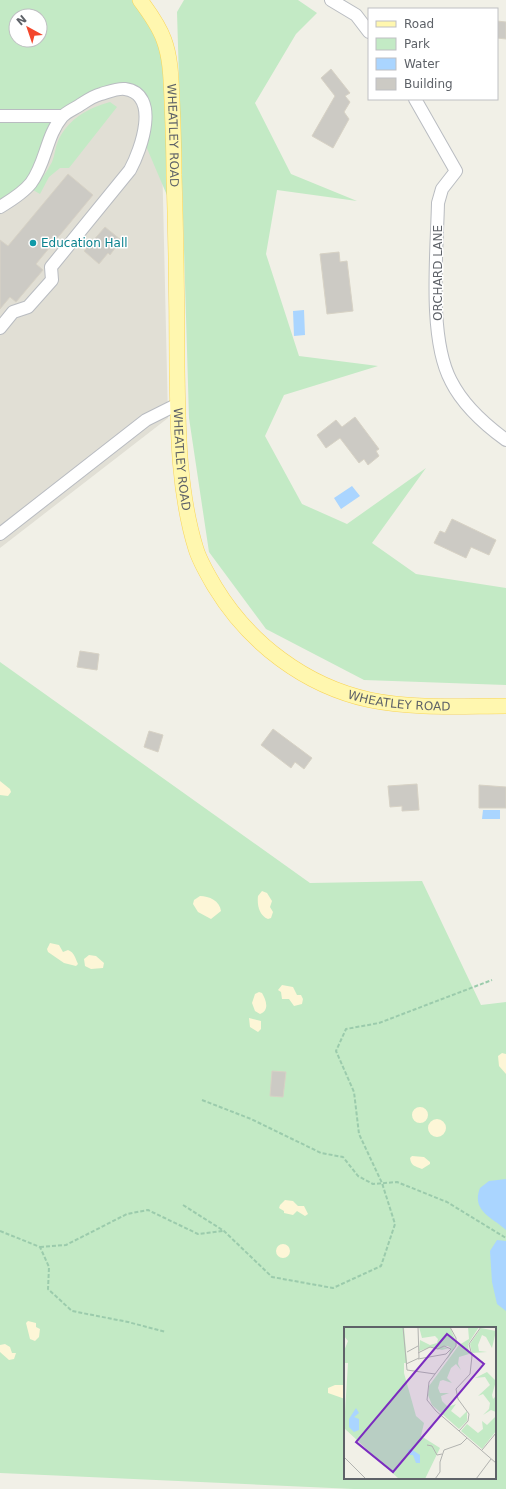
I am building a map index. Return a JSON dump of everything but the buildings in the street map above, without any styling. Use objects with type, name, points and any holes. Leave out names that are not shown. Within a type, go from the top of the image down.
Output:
[{"type":"main road","name":"WHEATLEY ROAD","points":[[140,0],[149,12],[164,40],[171,69],[174,147],[178,404],[183,491],[186,517],[196,550],[208,575],[223,601],[242,625],[265,647],[292,667],[309,677],[334,688],[370,700],[438,706],[506,706]]},
{"type":"street","points":[[331,0],[349,9],[356,15],[368,31]]},
{"type":"street","points":[[0,207],[31,184],[40,169],[53,130],[63,116],[99,94],[123,89],[134,92],[142,100],[145,109],[143,139],[138,156],[130,170],[51,267],[52,280],[28,307],[13,312],[0,328]]},
{"type":"street","name":"ORCHARD LANE","points":[[416,100],[456,171],[446,182],[440,192],[438,203],[437,314],[438,340],[442,359],[450,380],[463,401],[506,440]]},
{"type":"street","points":[[0,116],[63,116]]},
{"type":"street","points":[[0,534],[146,420],[178,404]]},
{"type":"path","points":[[183,1205],[224,1231],[272,1276],[333,1288],[381,1266],[395,1224],[383,1184],[359,1134],[354,1092],[336,1051],[346,1029],[379,1023],[492,980]]},
{"type":"path","points":[[202,1100],[251,1119],[321,1153],[343,1157],[358,1176],[373,1184],[397,1182],[447,1202],[506,1238]]},
{"type":"path","points":[[0,1231],[40,1247],[66,1246],[127,1214],[148,1210],[198,1234],[224,1231]]},
{"type":"path","points":[[40,1247],[49,1268],[48,1289],[72,1311],[128,1322],[166,1332]]},
{"type":"shaded area","points":[[0,0],[129,0],[160,67],[168,418],[0,548]]},
{"type":"green space","points":[[0,0],[140,0],[165,40],[175,214],[143,139],[145,109],[123,89],[63,116],[40,169],[0,207]]},
{"type":"green space","points":[[184,0],[298,0],[317,13],[296,34],[255,103],[291,174],[357,201],[277,190],[266,254],[299,356],[378,366],[284,395],[265,436],[302,504],[347,524],[426,468],[372,543],[416,574],[506,588],[506,685],[364,680],[266,629],[209,552],[189,418],[177,12]]},
{"type":"green space","points":[[110,102],[117,107],[69,168],[60,168],[49,177],[40,194],[33,190],[50,166],[58,141],[67,126],[87,111]]},
{"type":"green space","points":[[0,662],[310,883],[422,881],[481,1005],[506,1002],[506,1489],[354,1489],[0,1473]]},
{"type":"sand","points":[[0,781],[10,789],[11,792],[8,796],[0,795]]},
{"type":"sand","points":[[262,891],[267,893],[272,901],[270,907],[273,912],[271,918],[268,919],[262,915],[258,906],[258,896]]},
{"type":"sand","points":[[200,896],[214,900],[219,904],[221,911],[211,919],[198,912],[193,904],[194,900]]},
{"type":"sand","points":[[50,943],[59,945],[63,952],[68,950],[70,951],[78,964],[76,966],[64,963],[48,952],[47,949]]},
{"type":"sand","points":[[89,955],[96,956],[104,963],[103,968],[91,969],[85,966],[84,959]]},
{"type":"sand","points":[[282,985],[293,987],[297,995],[301,995],[303,999],[302,1004],[294,1006],[289,999],[282,999],[281,992],[278,990]]},
{"type":"sand","points":[[259,992],[262,993],[266,1005],[265,1010],[260,1014],[255,1011],[252,1003],[255,994]]},
{"type":"sand","points":[[249,1018],[261,1021],[261,1029],[258,1032],[250,1027]]},
{"type":"sand","points":[[502,1053],[506,1054],[506,1074],[499,1066],[498,1056]]},
{"type":"sand","points":[[420,1107],[427,1112],[428,1115],[423,1122],[420,1123],[413,1118],[412,1115],[417,1108]]},
{"type":"sand","points":[[437,1119],[443,1122],[446,1128],[443,1134],[437,1137],[431,1134],[428,1128],[431,1122]]},
{"type":"sand","points":[[412,1156],[424,1157],[430,1162],[430,1164],[422,1169],[415,1166],[412,1164],[410,1158]]},
{"type":"sand","points":[[285,1200],[293,1201],[298,1206],[304,1206],[308,1214],[305,1216],[297,1211],[293,1215],[284,1213],[284,1211],[279,1208]]},
{"type":"sand","points":[[280,1244],[286,1244],[290,1248],[290,1254],[286,1258],[280,1258],[276,1254],[276,1248]]},
{"type":"sand","points":[[28,1321],[36,1323],[36,1327],[40,1329],[39,1337],[35,1341],[30,1339],[26,1323]]},
{"type":"sand","points":[[5,1344],[10,1347],[12,1353],[16,1353],[14,1359],[9,1360],[0,1352],[0,1345]]},
{"type":"sand","points":[[335,1385],[344,1385],[344,1399],[328,1393],[328,1388]]},
{"type":"water","points":[[304,310],[305,335],[294,336],[293,311]]},
{"type":"water","points":[[352,486],[360,496],[341,509],[334,498]]},
{"type":"water","points":[[483,810],[500,810],[500,819],[482,819]]},
{"type":"water","points":[[506,1179],[506,1230],[484,1213],[478,1202],[478,1196],[480,1188],[489,1181]]},
{"type":"water","points":[[497,1240],[506,1241],[506,1311],[497,1304],[492,1282],[490,1251]]},
{"type":"place","name":"Education Hall","points":[[33,243]]}]
